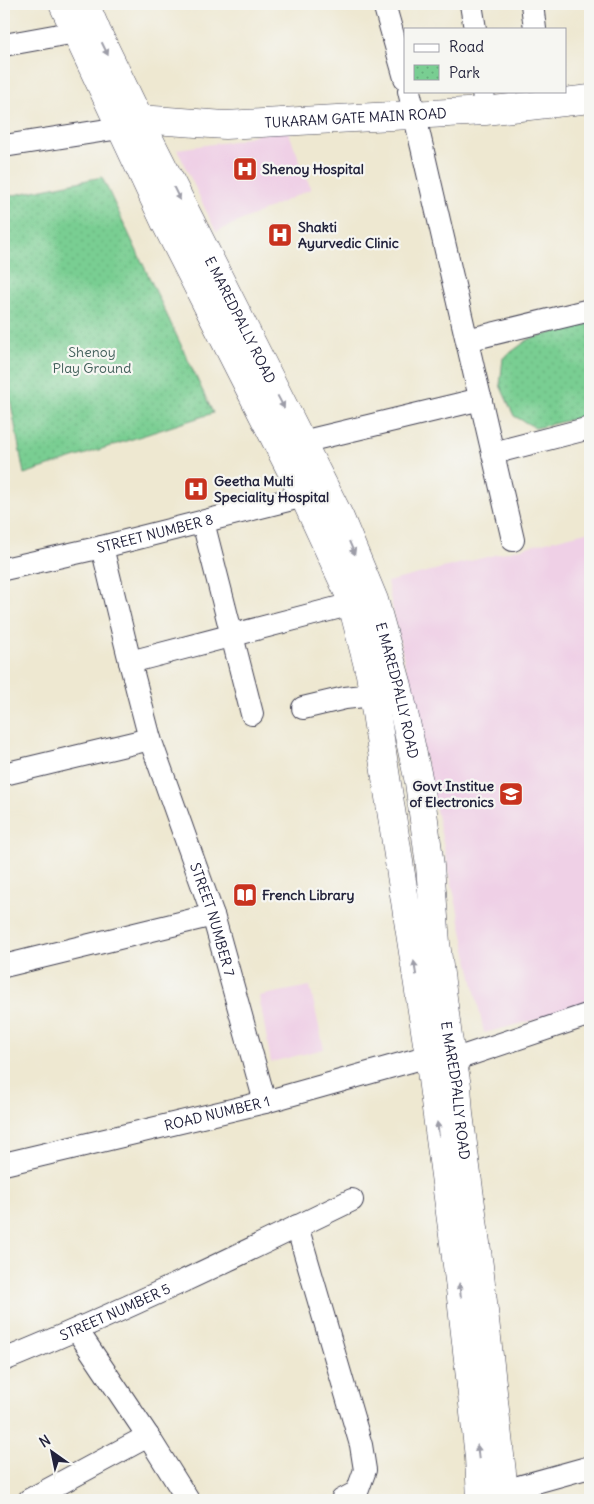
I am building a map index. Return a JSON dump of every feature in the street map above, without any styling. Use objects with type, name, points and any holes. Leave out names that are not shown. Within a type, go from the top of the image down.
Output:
[{"type":"main road","name":"E MAREDPALLY ROAD","points":[[63,4],[76,32],[130,124],[224,313],[352,604],[370,674],[441,1058],[459,1280],[479,1457],[496,1497]]},
{"type":"main road","name":"E MAREDPALLY ROAD","points":[[85,4],[130,124]]},
{"type":"main road","name":"TUKARAM GATE MAIN ROAD","points":[[130,124],[225,125],[412,103],[543,98],[590,99]]},
{"type":"main road","name":"E MAREDPALLY ROAD","points":[[224,313],[302,442],[340,518],[374,600],[398,686],[419,782],[448,1037],[441,1058]]},
{"type":"street","points":[[384,4],[404,74]]},
{"type":"street","points":[[472,4],[475,28]]},
{"type":"street","points":[[532,4],[535,28]]},
{"type":"street","points":[[4,45],[76,32]]},
{"type":"street","points":[[412,103],[513,540]]},
{"type":"street","points":[[4,146],[130,124]]},
{"type":"street","points":[[467,340],[590,310]]},
{"type":"street","points":[[302,442],[481,399]]},
{"type":"street","points":[[493,453],[590,428]]},
{"type":"street","name":"STREET NUMBER 8","points":[[4,569],[304,496]]},
{"type":"street","points":[[203,522],[252,714]]},
{"type":"street","name":"STREET NUMBER 7","points":[[102,546],[150,740],[213,915],[265,1102]]},
{"type":"street","points":[[130,662],[352,604]]},
{"type":"street","points":[[303,708],[345,698],[373,695]]},
{"type":"street","points":[[4,774],[150,740]]},
{"type":"street","points":[[4,966],[213,915]]},
{"type":"street","name":"ROAD NUMBER 1","points":[[4,1164],[441,1058],[590,1014]]},
{"type":"street","name":"STREET NUMBER 5","points":[[4,1360],[77,1330],[225,1262],[352,1200]]},
{"type":"street","points":[[297,1226],[361,1445],[365,1470],[357,1492],[342,1500]]},
{"type":"street","points":[[77,1330],[188,1500]]},
{"type":"street","points":[[28,1500],[148,1436]]},
{"type":"street","points":[[496,1497],[590,1468]]},
{"type":"shaded area","name":"Shenoy Hospital","points":[[286,126],[311,189],[216,232],[177,149],[234,141]]},
{"type":"shaded area","name":"Govt Institue of Electronics","points":[[590,531],[590,1006],[484,1033],[387,582]]},
{"type":"shaded area","points":[[310,986],[324,1049],[271,1062],[259,996]]},
{"type":"green space","name":"Shenoy Play Ground","points":[[102,177],[213,413],[24,474],[4,366],[4,197]]},
{"type":"green space","points":[[590,323],[590,415],[536,428],[514,416],[500,385],[503,358],[529,339]]},
{"type":"place","name":"Shenoy Hospital","points":[[245,169]]},
{"type":"place","name":"Shakti Ayurvedic Clinic","points":[[280,235]]},
{"type":"place","name":"Geetha Multi Speciality Hospital","points":[[196,489]]},
{"type":"place","name":"Govt Institue of Electronics","points":[[511,794]]},
{"type":"place","name":"French Library","points":[[245,895]]}]
